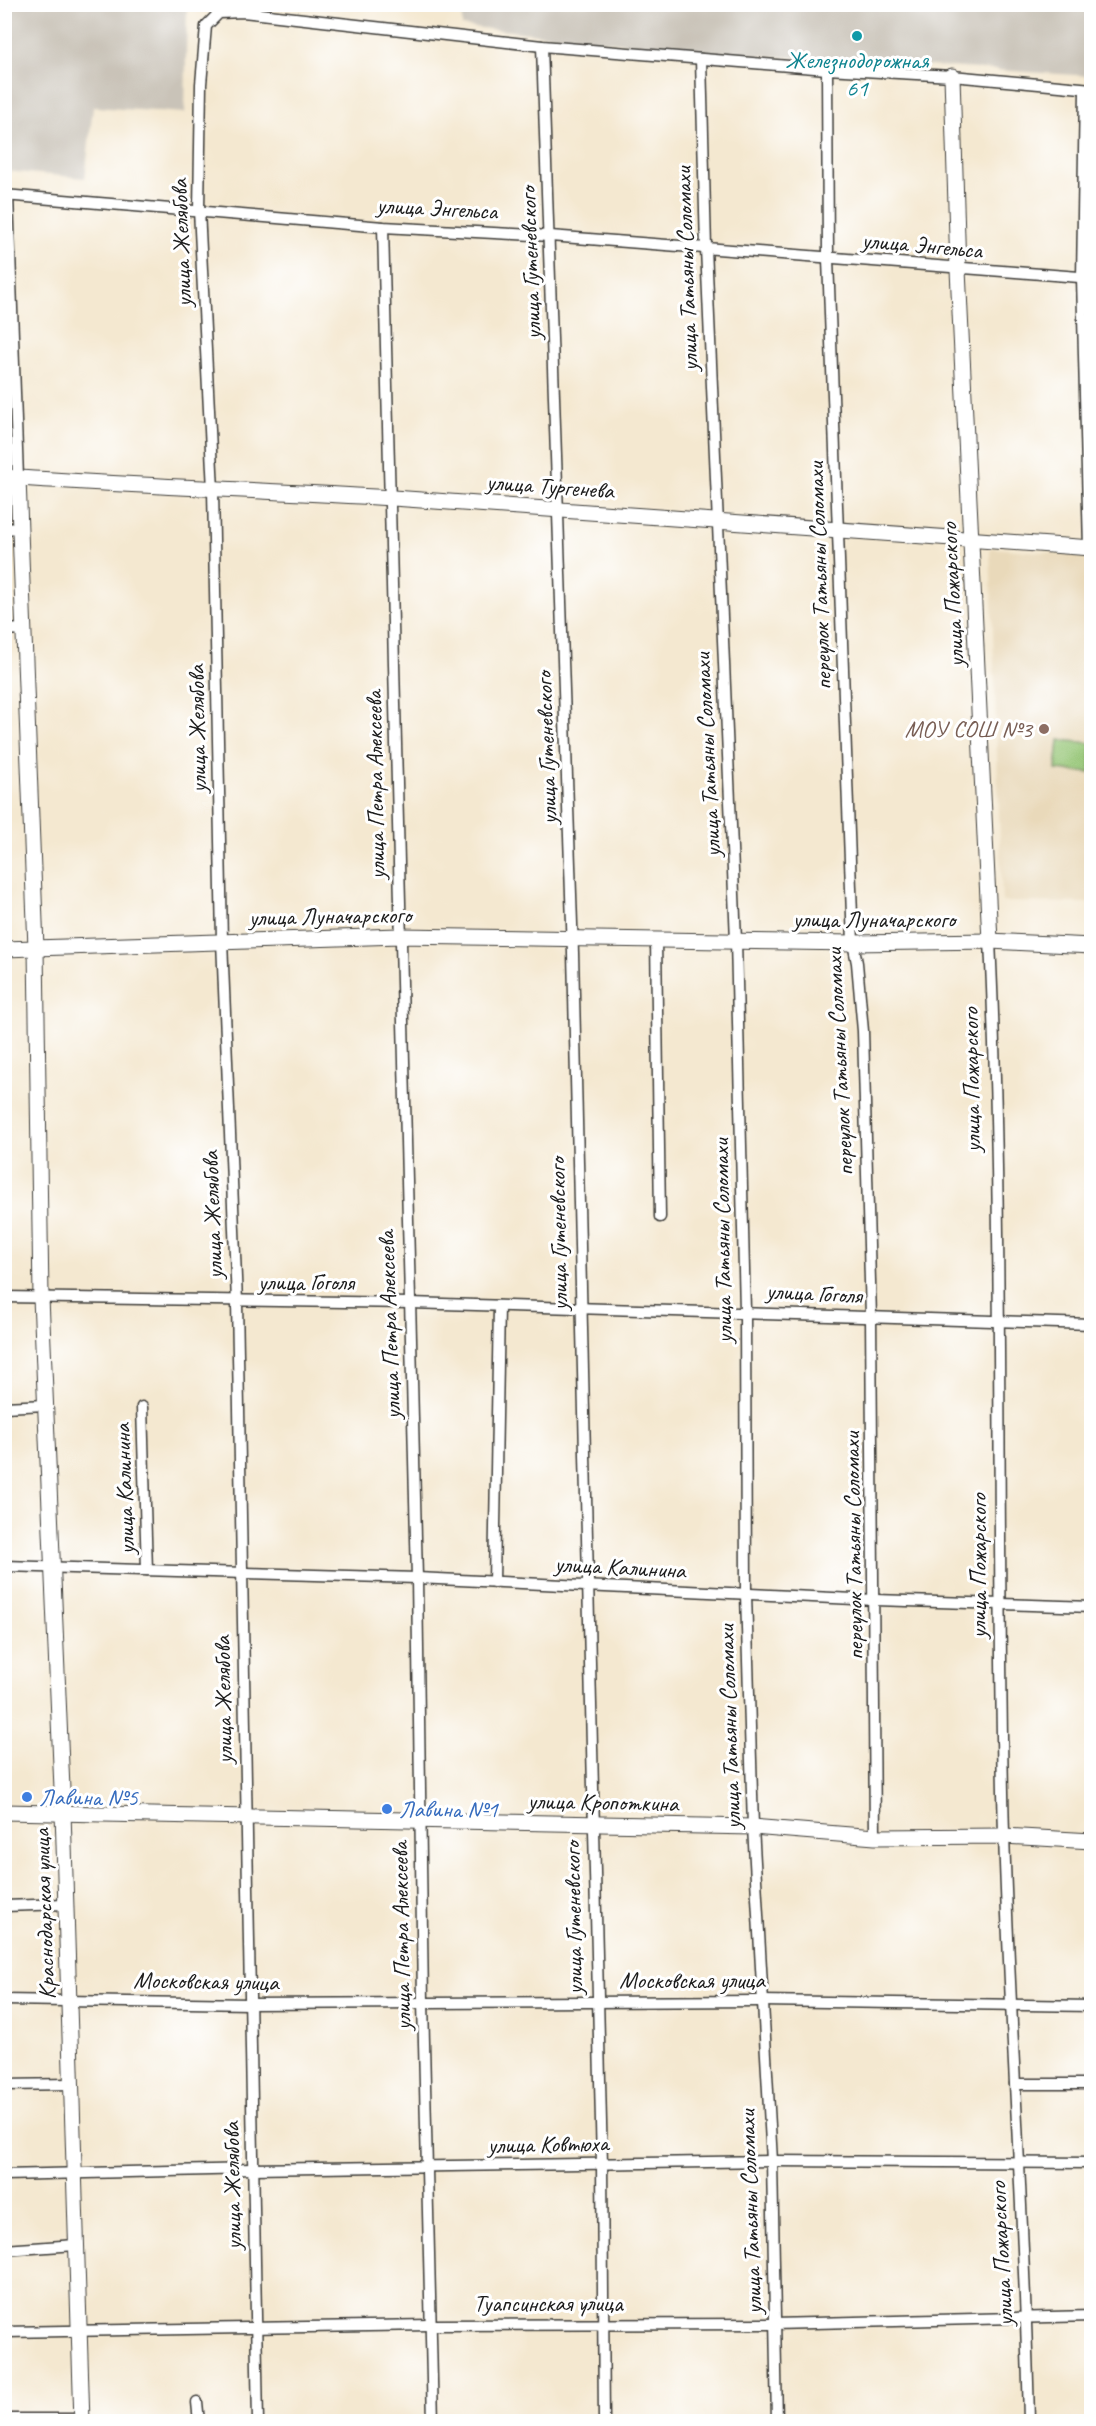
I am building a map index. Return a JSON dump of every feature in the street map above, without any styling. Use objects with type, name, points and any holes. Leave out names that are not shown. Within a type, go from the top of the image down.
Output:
[{"type":"main road","name":"улица Пожарского","points":[[952,76],[958,270],[990,941]]},
{"type":"main road","name":"улица Тургенева","points":[[11,478],[388,498],[838,527],[1090,548]]},
{"type":"main road","name":"Краснодарская улица","points":[[11,478],[12,528],[23,629],[36,948],[41,1298],[70,2000],[82,2420]]},
{"type":"main road","name":"улица Луначарского","points":[[4,949],[399,936],[853,943],[990,941],[1092,946]]},
{"type":"main road","name":"улица Кропоткина","points":[[4,1812],[246,1819],[753,1827],[875,1837],[1004,1836],[1092,1840]]},
{"type":"street","name":"улица Желябова","points":[[258,2421],[237,1302],[222,941],[213,490],[199,210],[201,84],[206,26],[219,13],[243,12],[542,46]]},
{"type":"street","points":[[542,46],[827,69],[952,76],[1088,89],[1087,278],[1090,548]]},
{"type":"street","name":"улица Гутеневского","points":[[542,46],[560,509],[572,940],[596,2000],[602,2164],[604,2421]]},
{"type":"street","name":"улица Татьяны Соломахи","points":[[701,59],[706,248],[736,940],[746,1311],[746,1594],[753,1827],[772,2161],[777,2421]]},
{"type":"street","name":"переулок Татьяны Соломахи","points":[[827,69],[828,259],[853,943],[863,1030],[871,1317],[875,1600],[875,1837]]},
{"type":"street","name":"улица Энгельса","points":[[6,195],[383,227],[550,236],[958,270],[1087,278]]},
{"type":"street","name":"Краснодарская улица","points":[[6,195],[11,478]]},
{"type":"street","name":"улица Петра Алексеева","points":[[383,227],[399,936],[417,1578],[423,2001],[433,2421]]},
{"type":"street","points":[[4,630],[23,629]]},
{"type":"street","points":[[656,940],[660,1217]]},
{"type":"street","name":"улица Пожарского","points":[[990,941],[999,1319],[1004,1836],[1027,2318],[1029,2421]]},
{"type":"street","name":"улица Гоголя","points":[[4,1297],[746,1311],[1092,1324]]},
{"type":"street","points":[[494,1582],[499,1306]]},
{"type":"street","points":[[4,1407],[46,1405]]},
{"type":"street","name":"улица Калинина","points":[[142,1407],[147,1570]]},
{"type":"street","name":"улица Калинина","points":[[4,1566],[417,1578],[875,1600],[1092,1607]]},
{"type":"street","points":[[4,1906],[66,1904]]},
{"type":"street","name":"Московская улица","points":[[4,2000],[250,2004],[596,2000],[1092,2006]]},
{"type":"street","points":[[4,2085],[72,2084]]},
{"type":"street","points":[[1015,2084],[1092,2084]]},
{"type":"street","name":"улица Ковтюха","points":[[4,2175],[772,2161],[1092,2163]]},
{"type":"street","points":[[4,2250],[76,2245]]},
{"type":"street","name":"Туапсинская улица","points":[[4,2332],[603,2323],[774,2324],[1092,2316]]},
{"type":"street","points":[[197,2402],[199,2421]]},
{"type":"street","points":[[4,2419],[82,2420]]},
{"type":"shaded area","points":[[4,5],[187,5],[185,113],[93,107],[85,178],[5,171]]},
{"type":"shaded area","points":[[462,5],[1091,5],[1091,76],[705,52],[462,26]]},
{"type":"shaded area","name":"МОУ СОШ №3","points":[[990,548],[1091,556],[1091,903],[1002,902]]},
{"type":"green space","points":[[1059,740],[1091,743],[1091,773],[1056,770]]},
{"type":"place","name":"Железнодорожная 61","points":[[857,36]]},
{"type":"place","name":"МОУ СОШ №3","points":[[1044,729]]},
{"type":"place","name":"Лавина №5","points":[[27,1797]]},
{"type":"place","name":"Лавина №1","points":[[387,1809]]}]
